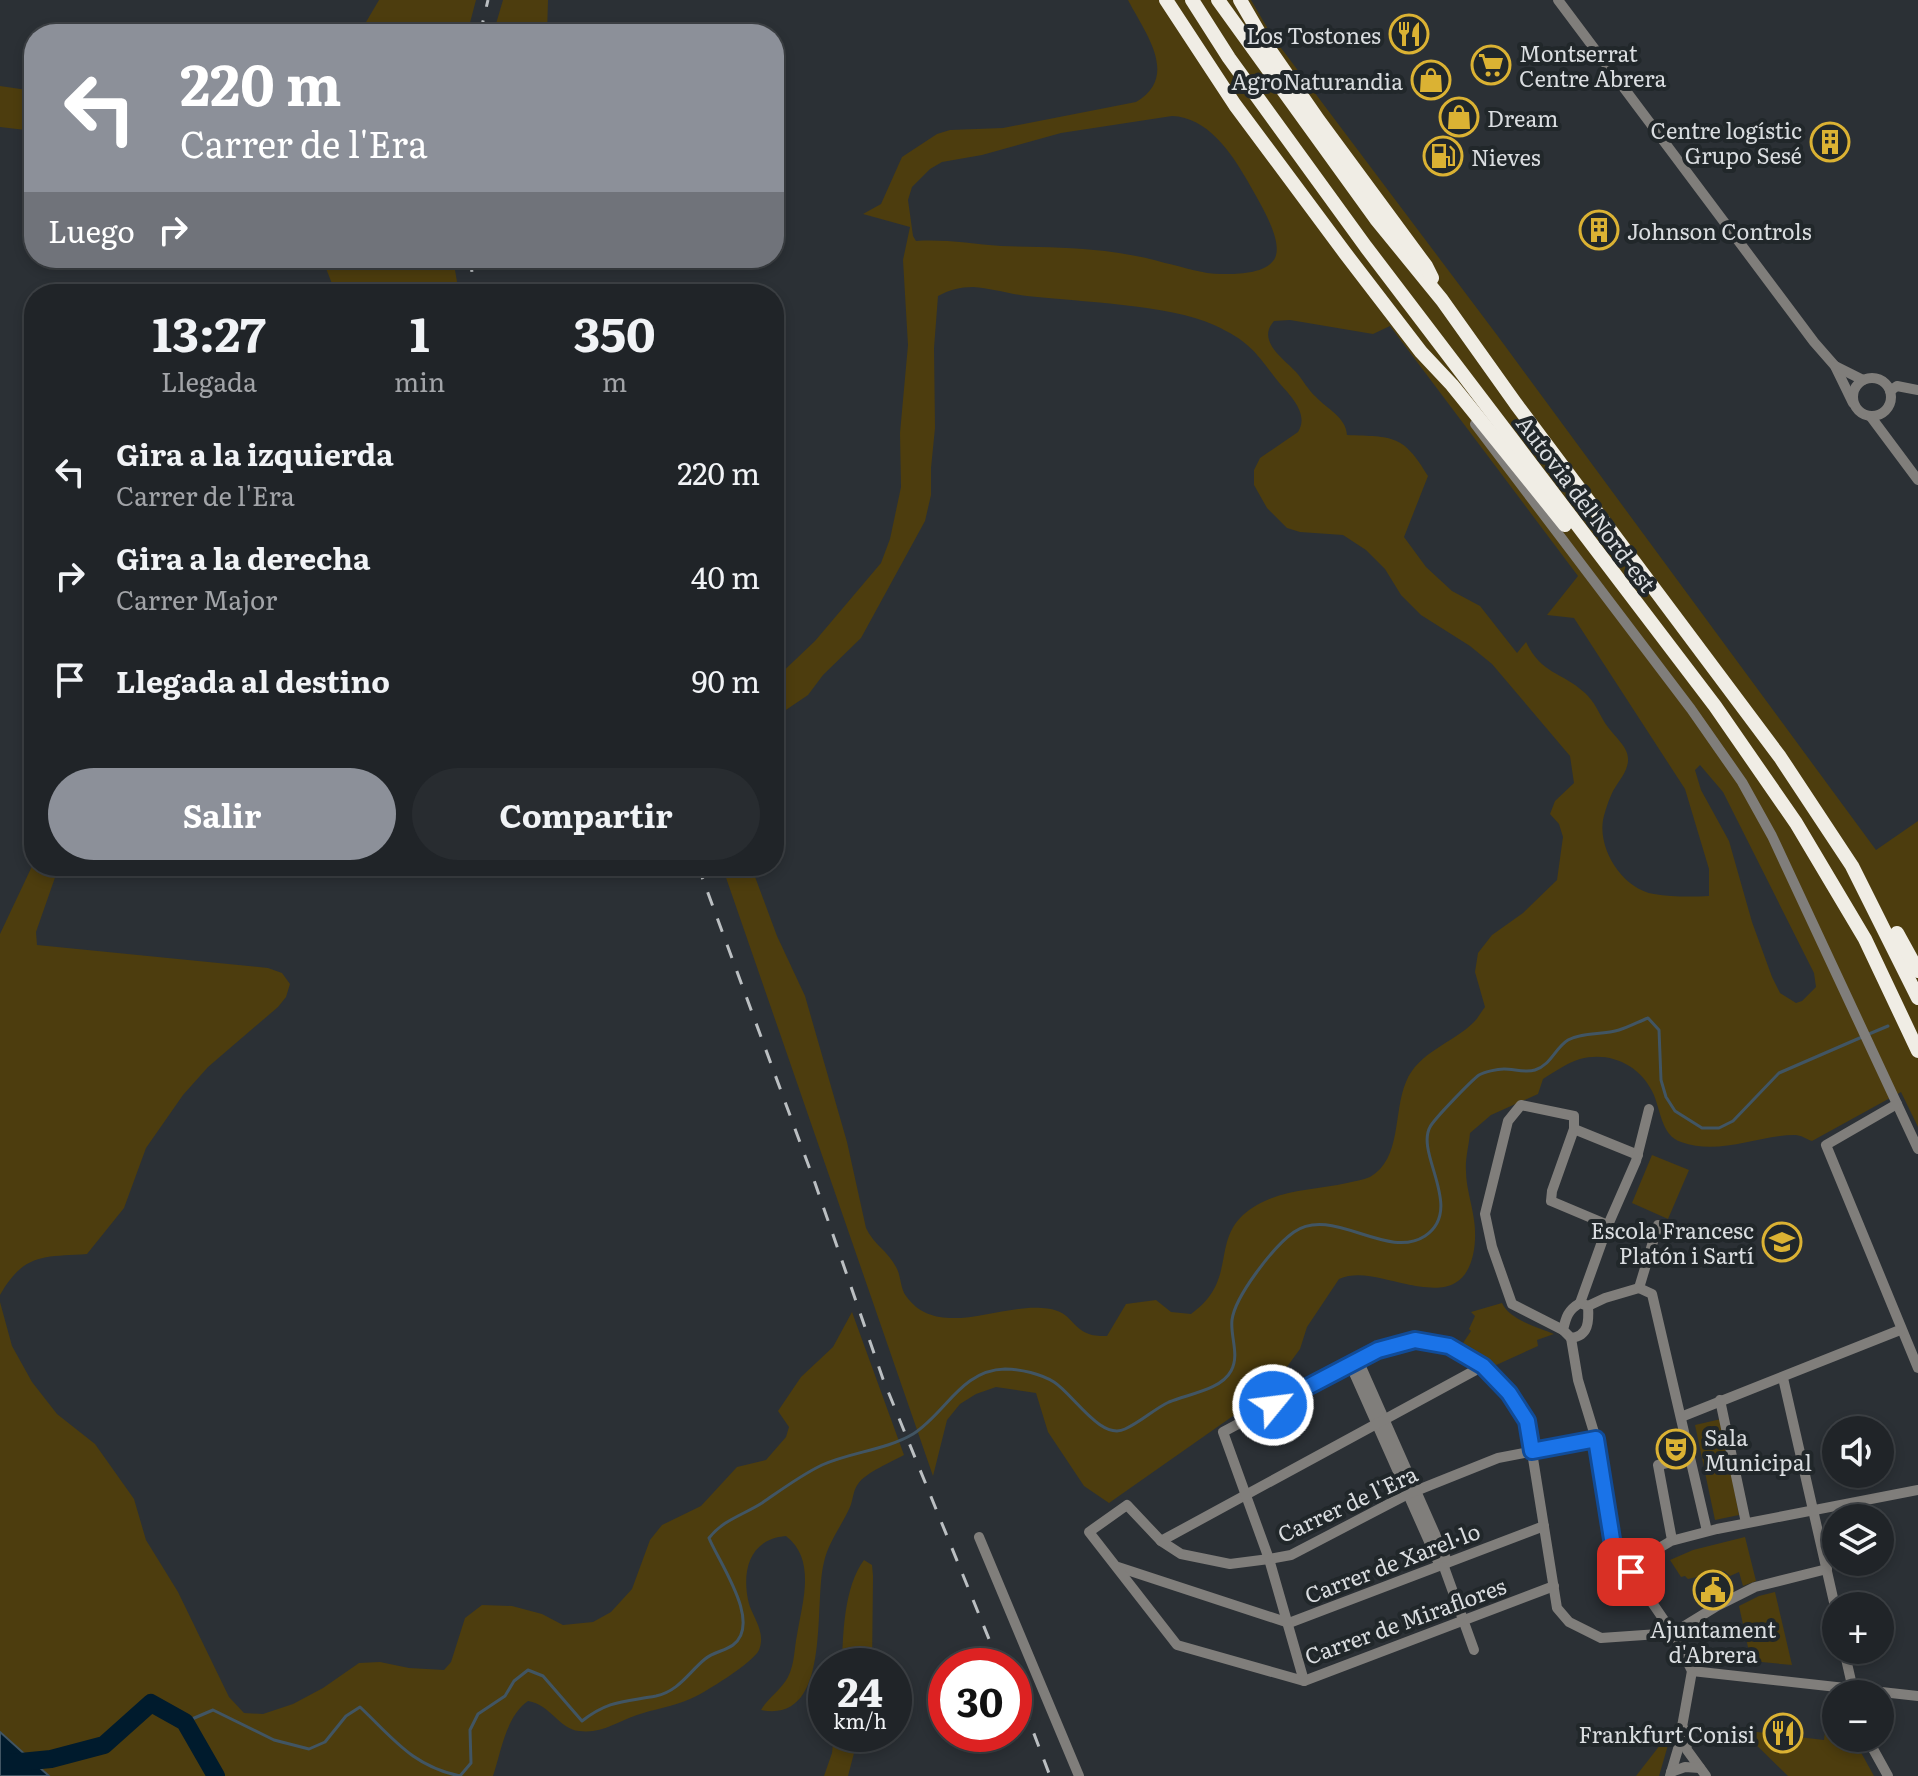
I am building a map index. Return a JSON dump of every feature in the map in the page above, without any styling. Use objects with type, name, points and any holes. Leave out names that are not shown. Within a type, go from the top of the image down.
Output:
[{"type":"highway","points":[[1166,0],[1235,105],[1421,352],[1504,447],[1541,498],[1630,597]]},
{"type":"highway","name":"Autovia del Nord-est","points":[[1192,0],[1229,58],[1366,247],[1715,706],[1803,834],[1865,939],[1918,1051]]},
{"type":"highway","name":"Autovia del Nord-est","points":[[1218,0],[1376,219],[1442,300],[1780,757],[1863,886],[1918,998]]},
{"type":"highway","points":[[1240,0],[1265,43],[1319,121],[1426,266],[1442,300]]},
{"type":"highway","points":[[1863,886],[1887,917],[1918,971]]},
{"type":"street","points":[[1558,0],[1804,330],[1835,366],[1860,413],[1871,417],[1887,409],[1890,391],[1897,386],[1918,390]]},
{"type":"street","points":[[1421,352],[1691,709],[1742,782],[1772,836],[1918,1149]]},
{"type":"street","points":[[1835,366],[1863,380],[1882,381],[1890,391]]},
{"type":"street","points":[[1853,403],[1855,387],[1863,380]]},
{"type":"street","points":[[1871,417],[1918,480]]},
{"type":"street","points":[[1897,1104],[1826,1145],[1918,1368]]},
{"type":"street","points":[[1608,1225],[1551,1201],[1574,1129],[1574,1116],[1521,1105],[1508,1121],[1485,1214],[1492,1247],[1512,1304],[1578,1338],[1589,1320],[1584,1305],[1608,1225],[1638,1155],[1649,1109]]},
{"type":"street","points":[[1574,1129],[1638,1155]]},
{"type":"street","points":[[1639,1288],[1658,1225]]},
{"type":"street","points":[[1648,1261],[1652,1294],[1707,1531]]},
{"type":"street","points":[[1652,1294],[1639,1288],[1569,1309],[1567,1334],[1596,1439],[1615,1558],[1626,1572],[1637,1572],[1671,1545],[1688,1536]]},
{"type":"street","points":[[1681,1417],[1900,1330]]},
{"type":"street","points":[[1304,1681],[1269,1559],[1223,1432],[1378,1350],[1415,1340],[1449,1346],[1483,1366],[1509,1393],[1527,1421],[1557,1608],[1569,1622],[1601,1638],[1673,1633],[1755,1587],[1822,1570]]},
{"type":"street","points":[[1354,1362],[1443,1564],[1474,1650]]},
{"type":"street","points":[[1161,1541],[1483,1366]]},
{"type":"street","points":[[1783,1378],[1822,1548]]},
{"type":"street","points":[[1720,1400],[1746,1523]]},
{"type":"street","name":"Carrer de l'Era","points":[[1089,1532],[1127,1505],[1161,1541],[1181,1554],[1230,1564],[1291,1555],[1412,1493],[1498,1458],[1596,1439]]},
{"type":"street","points":[[1672,1540],[1658,1465],[1690,1458]]},
{"type":"street","points":[[1631,1572],[1639,1560],[1672,1540],[1918,1490]]},
{"type":"street","name":"Carrer de Xarel·lo","points":[[1118,1567],[1289,1623],[1544,1526]]},
{"type":"street","name":"Carrer de Miraflores","points":[[1089,1532],[1177,1645],[1304,1681],[1554,1586]]},
{"type":"street","points":[[979,1537],[1079,1776]]},
{"type":"street","points":[[1641,1588],[1646,1565]]},
{"type":"street","points":[[1631,1572],[1673,1633],[1692,1671],[1670,1774]]},
{"type":"street","points":[[1692,1671],[1822,1687]]},
{"type":"street","points":[[1894,1694],[1918,1696]]},
{"type":"street","points":[[1683,1721],[1687,1750],[1703,1772]]},
{"type":"street","points":[[1875,1752],[1888,1776]]},
{"type":"street","points":[[1670,1774],[1685,1767],[1703,1772]]},
{"type":"shaded area","points":[[379,0],[476,0],[470,24],[365,24]]},
{"type":"shaded area","points":[[503,0],[548,0],[547,24],[496,24]]},
{"type":"shaded area","points":[[1128,0],[1251,0],[1272,36],[1497,335],[1876,850],[1918,821],[1918,1127],[1901,1092],[1812,1141],[1795,1135],[1724,1146],[1696,1146],[1681,1142],[1669,1133],[1652,1091],[1631,1067],[1602,1057],[1570,1063],[1543,1079],[1538,1094],[1491,1115],[1470,1133],[1466,1177],[1475,1236],[1471,1263],[1462,1278],[1437,1288],[1355,1275],[1339,1279],[1307,1327],[1300,1349],[1270,1390],[1109,1503],[1084,1486],[1048,1432],[1036,1393],[996,1387],[960,1404],[947,1420],[933,1476],[725,876],[755,876],[777,936],[805,996],[847,1142],[866,1228],[893,1261],[906,1296],[919,1309],[934,1316],[951,1318],[1025,1308],[1052,1309],[1065,1315],[1082,1331],[1107,1336],[1126,1304],[1156,1300],[1171,1312],[1191,1314],[1214,1289],[1228,1238],[1234,1226],[1254,1206],[1292,1192],[1364,1179],[1380,1169],[1392,1147],[1402,1094],[1412,1072],[1427,1055],[1474,1022],[1485,1007],[1475,972],[1478,953],[1492,935],[1523,913],[1557,880],[1563,837],[1559,824],[1550,814],[1555,801],[1574,783],[1570,756],[1492,664],[1421,615],[1366,550],[1343,535],[1287,528],[1267,508],[1254,485],[1254,470],[1260,458],[1298,432],[1302,419],[1294,401],[1246,344],[1214,325],[1173,312],[973,287],[955,289],[938,296],[934,348],[935,428],[931,495],[925,521],[861,638],[823,675],[808,695],[784,711],[784,670],[815,641],[881,563],[890,539],[901,487],[900,433],[908,345],[903,260],[910,227],[863,214],[881,204],[902,157],[937,134],[950,130],[1003,128],[1136,102],[1149,92],[1156,80],[1157,67],[1150,40]],"holes":[[[1172,116],[1196,122],[1217,138],[1241,169],[1268,218],[1277,250],[1275,258],[1266,267],[1245,273],[1217,274],[1105,251],[916,241],[913,236],[908,200],[912,187],[942,162],[982,155],[1061,133]],[[1290,320],[1373,334],[1390,326],[1578,576],[1547,615],[1574,618],[1685,789],[1709,869],[1709,896],[1667,896],[1643,891],[1632,885],[1615,866],[1604,844],[1602,832],[1607,805],[1627,765],[1624,747],[1585,693],[1545,667],[1526,642],[1517,653],[1480,606],[1452,591],[1426,567],[1404,537],[1428,476],[1411,452],[1395,440],[1347,435],[1340,418],[1313,394],[1270,342],[1269,328],[1274,321]],[[1700,765],[1723,792],[1814,973],[1816,987],[1802,1001],[1796,1003],[1780,993],[1772,977],[1752,922],[1729,841],[1701,790],[1695,770]]]},
{"type":"shaded area","points":[[0,86],[24,90],[24,130],[0,127]]},
{"type":"shaded area","points":[[326,268],[455,268],[457,284],[332,284]]},
{"type":"shaded area","points":[[27,876],[56,876],[36,932],[37,945],[268,968],[282,973],[290,984],[286,997],[278,1007],[208,1067],[183,1095],[146,1148],[124,1208],[87,1254],[46,1257],[26,1264],[0,1295],[0,934]]},
{"type":"shaded area","points":[[1652,1155],[1689,1170],[1668,1219],[1632,1203]]},
{"type":"shaded area","points":[[0,1302],[12,1346],[32,1382],[57,1414],[95,1444],[134,1499],[146,1540],[178,1592],[229,1697],[244,1713],[263,1714],[293,1704],[359,1663],[380,1662],[444,1670],[451,1662],[465,1618],[482,1605],[512,1606],[542,1614],[563,1625],[593,1622],[611,1612],[632,1589],[650,1540],[662,1525],[701,1506],[737,1467],[766,1460],[786,1437],[789,1427],[778,1411],[801,1377],[833,1347],[852,1312],[904,1455],[873,1472],[856,1486],[850,1507],[824,1562],[816,1648],[808,1648],[808,1685],[800,1699],[784,1709],[761,1710],[790,1672],[804,1596],[802,1557],[786,1536],[763,1543],[747,1569],[749,1604],[761,1638],[759,1650],[748,1662],[690,1699],[595,1731],[572,1729],[543,1707],[528,1701],[509,1725],[493,1776],[49,1776],[0,1732]]},
{"type":"shaded area","points":[[1502,1303],[1517,1318],[1554,1334],[1537,1340],[1538,1346],[1494,1366],[1461,1346],[1471,1331],[1469,1329],[1475,1316],[1471,1312]]},
{"type":"shaded area","points":[[1721,1419],[1739,1515],[1715,1520],[1695,1425]]},
{"type":"shaded area","points":[[1745,1537],[1756,1581],[1743,1586],[1739,1572],[1730,1576],[1724,1571],[1688,1579],[1681,1577],[1670,1560],[1693,1550]]},
{"type":"shaded area","points":[[864,1560],[872,1565],[872,1648],[843,1648],[849,1597]]},
{"type":"shaded area","points":[[1775,1592],[1792,1665],[1751,1661],[1739,1606]]},
{"type":"shaded area","points":[[1741,1730],[1822,1740],[1822,1752],[1861,1752],[1874,1776],[1788,1776]]},
{"type":"shaded area","points":[[1664,1740],[1668,1745],[1659,1776],[1636,1776]]},
{"type":"shaded area","points":[[854,1752],[848,1776],[824,1776],[832,1753]]},
{"type":"water","points":[[0,1732],[49,1776],[0,1776]]},
{"type":"waterway","points":[[185,1722],[213,1710],[274,1740],[309,1749],[325,1742],[346,1716],[360,1707],[416,1758],[460,1776],[471,1763],[470,1730],[478,1714],[505,1696],[514,1681],[528,1670],[543,1676],[582,1721],[609,1705],[664,1694],[708,1657],[733,1645],[741,1635],[743,1622],[736,1592],[709,1538],[721,1527],[822,1465],[913,1434],[965,1384],[990,1371],[1018,1370],[1049,1379],[1097,1423],[1116,1431],[1131,1426],[1169,1402],[1220,1383],[1234,1365],[1232,1320],[1240,1298],[1266,1260],[1294,1232],[1309,1225],[1325,1225],[1377,1239],[1410,1242],[1425,1236],[1436,1225],[1441,1211],[1427,1138],[1430,1127],[1479,1075],[1501,1069],[1535,1070],[1568,1040],[1619,1030],[1648,1018],[1659,1030],[1661,1080],[1666,1097],[1675,1111],[1702,1128],[1719,1128],[1733,1121],[1779,1073],[1862,1037]]},
{"type":"waterway","points":[[1869,1034],[1888,1026]]},
{"type":"waterway","points":[[10,1763],[51,1759],[104,1745],[151,1703],[185,1722],[216,1776]]},
{"type":"railway","points":[[482,24],[488,0]]},
{"type":"railway","points":[[471,268],[474,284]]},
{"type":"railway","points":[[702,876],[815,1183],[883,1379],[993,1648]]},
{"type":"railway","points":[[1032,1728],[1050,1776]]},
{"type":"place","name":"Los Tostones","points":[[1409,34]]},
{"type":"place","name":"Montserrat Centre Abrera","points":[[1491,65]]},
{"type":"place","name":"AgroNaturandia","points":[[1431,80]]},
{"type":"place","name":"Dream","points":[[1459,117]]},
{"type":"place","name":"Centre logístic Grupo Sesé","points":[[1830,142]]},
{"type":"place","name":"Nieves","points":[[1443,156]]},
{"type":"place","name":"Johnson Controls","points":[[1599,230]]},
{"type":"place","name":"Escola Francesc Platón i Sartí","points":[[1782,1242]]},
{"type":"place","name":"Sala Municipal","points":[[1676,1449]]},
{"type":"place","name":"Ajuntament d'Abrera","points":[[1713,1590]]},
{"type":"place","name":"Frankfurt Conisi","points":[[1783,1733]]},
{"type":"route","points":[[1273,1405],[1378,1350],[1415,1340],[1449,1346],[1483,1366],[1509,1393],[1527,1421],[1532,1451],[1596,1439],[1615,1558],[1626,1572],[1631,1572]]}]
